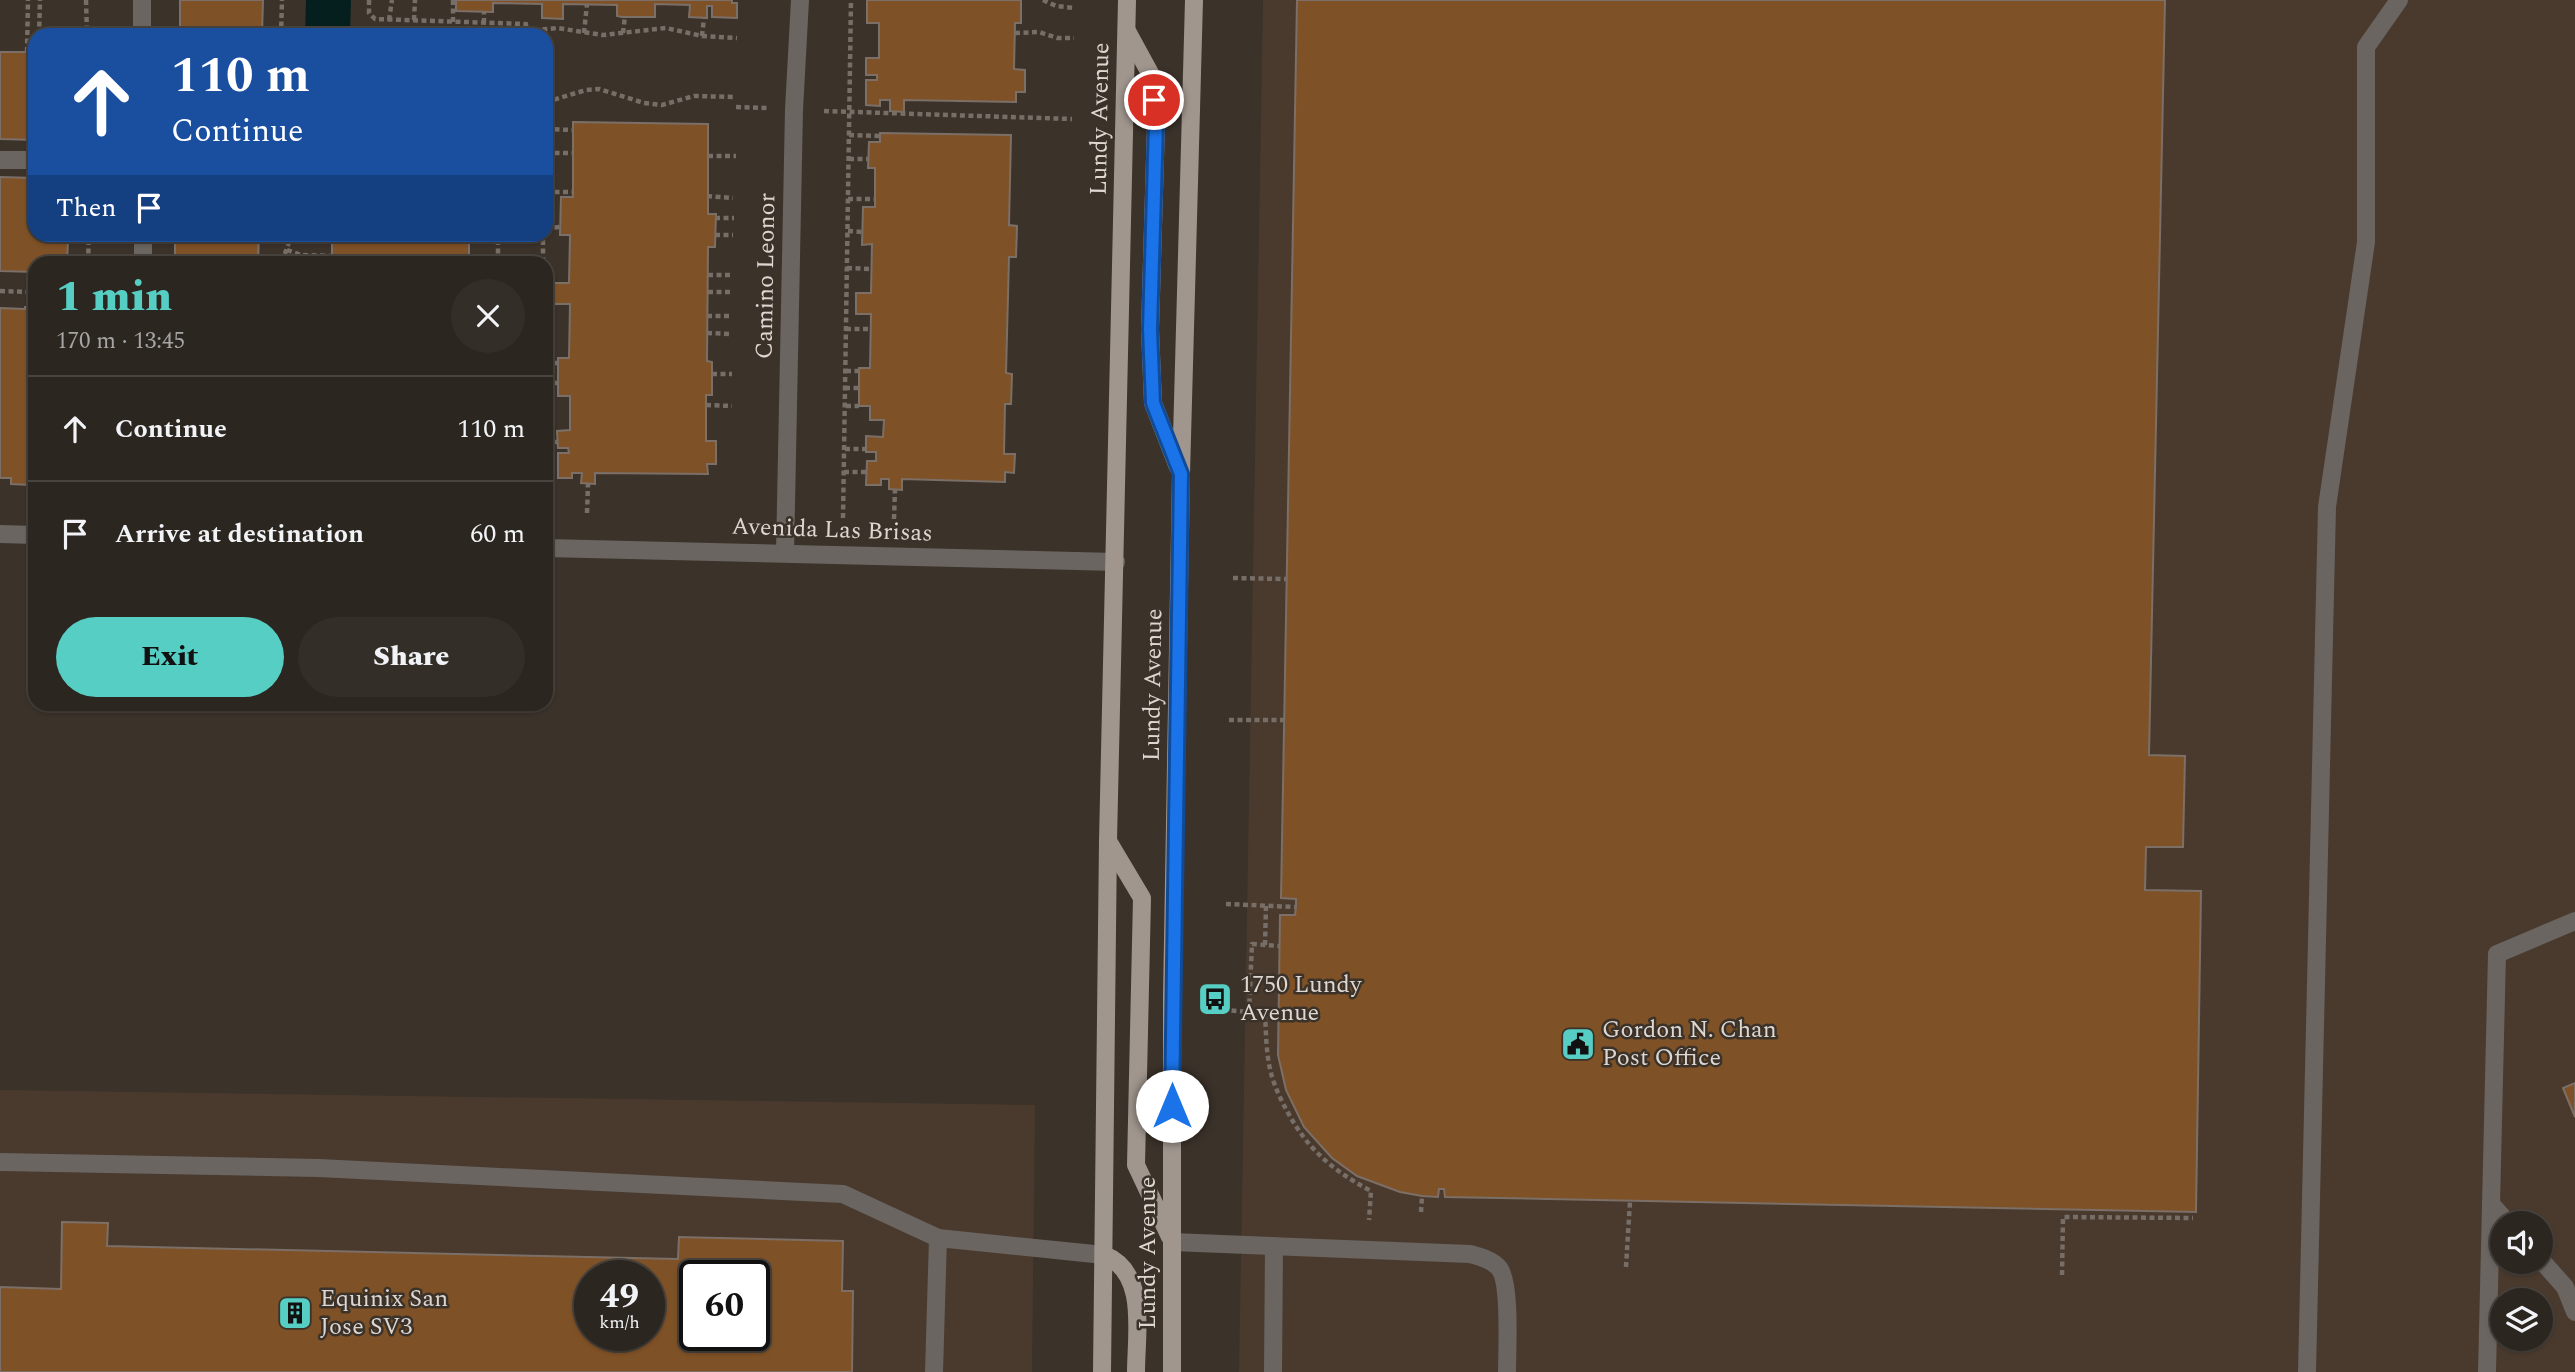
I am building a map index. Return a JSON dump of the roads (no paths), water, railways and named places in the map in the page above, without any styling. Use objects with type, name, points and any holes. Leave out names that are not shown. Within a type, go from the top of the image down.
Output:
[{"type":"main road","name":"Lundy Avenue","points":[[1102,1372],[1108,841],[1127,0]]},
{"type":"main road","name":"Lundy Avenue","points":[[1172,1372],[1172,998],[1181,474],[1194,0]]},
{"type":"main road","points":[[1126,30],[1152,75],[1156,124],[1150,329],[1153,403],[1181,474]]},
{"type":"main road","points":[[1108,841],[1142,898],[1136,1165],[1172,1242]]},
{"type":"main road","points":[[1104,1255],[1120,1266],[1133,1283],[1136,1372]]},
{"type":"street","points":[[142,0],[142,28]]},
{"type":"street","name":"Camino Leonor","points":[[785,553],[794,110],[800,0]]},
{"type":"street","points":[[2307,1372],[2327,507],[2366,242],[2366,47],[2399,0]]},
{"type":"street","points":[[0,160],[28,160]]},
{"type":"street","points":[[0,534],[28,535]]},
{"type":"street","name":"Avenida Las Brisas","points":[[553,548],[1116,562]]},
{"type":"street","points":[[2487,1372],[2497,954],[2575,921]]},
{"type":"street","points":[[0,1162],[319,1168],[843,1194],[938,1238],[1104,1255]]},
{"type":"street","points":[[2491,1204],[2497,1211]]},
{"type":"street","points":[[934,1372],[938,1238]]},
{"type":"street","points":[[1172,1242],[1470,1254],[1489,1260],[1502,1270],[1507,1292],[1507,1372]]},
{"type":"street","points":[[1273,1372],[1275,1246]]},
{"type":"street","points":[[2553,1274],[2565,1287],[2575,1312]]},
{"type":"water","points":[[306,0],[351,0],[350,28],[305,28]]},
{"type":"place","name":"1750 Lundy Avenue","points":[[1215,999]]},
{"type":"place","name":"Gordon N. Chan Post Office","points":[[1578,1044]]},
{"type":"place","name":"Equinix San Jose SV3","points":[[295,1313]]}]
